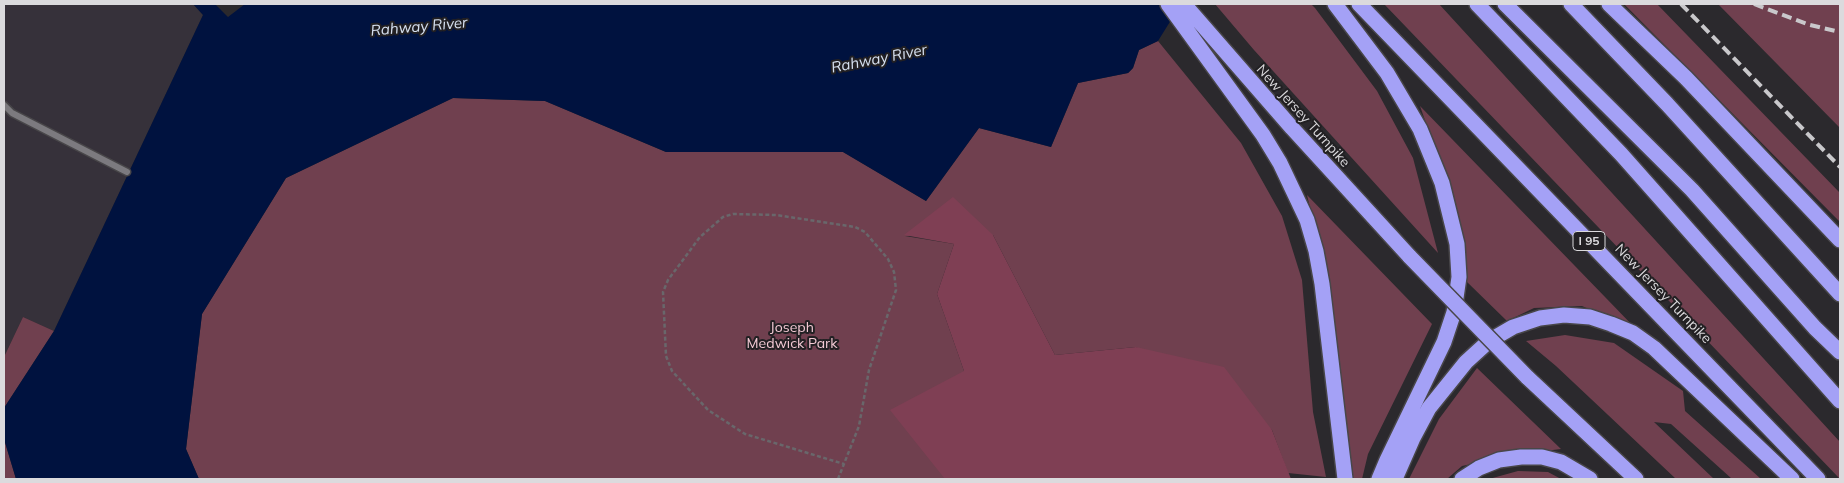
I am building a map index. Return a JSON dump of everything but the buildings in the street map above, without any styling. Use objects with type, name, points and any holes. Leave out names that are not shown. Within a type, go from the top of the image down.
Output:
[{"type":"highway","points":[[1168,4],[1219,75],[1244,106],[1280,163],[1294,191],[1311,236],[1322,284],[1345,479]]},
{"type":"highway","name":"New Jersey Turnpike","points":[[1184,4],[1230,59],[1410,258],[1527,377],[1636,479]]},
{"type":"highway","points":[[1335,4],[1387,73],[1420,130],[1442,182],[1457,244],[1459,277],[1451,319],[1444,342],[1387,460],[1380,479]]},
{"type":"highway","name":"New Jersey Turnpike","points":[[1359,4],[1818,479]]},
{"type":"highway","points":[[1477,4],[1621,154],[1840,401]]},
{"type":"highway","points":[[1505,4],[1692,190],[1815,328],[1840,352]]},
{"type":"highway","points":[[1571,4],[1667,104],[1840,294]]},
{"type":"highway","points":[[1609,4],[1693,85],[1839,239]]},
{"type":"highway","points":[[1395,479],[1429,408],[1466,362],[1489,341],[1513,327],[1540,318],[1564,315],[1590,317],[1611,324],[1633,333],[1654,348],[1792,479]]},
{"type":"highway","points":[[1462,479],[1479,468],[1499,460],[1521,457],[1542,457],[1561,462],[1590,479]]},
{"type":"lane","points":[[4,105],[12,113],[126,172]]},
{"type":"path","points":[[838,479],[844,464],[859,426],[869,370],[896,290],[894,272],[888,259],[865,232],[855,227],[776,215],[732,214],[723,216],[700,237],[668,280],[663,292],[666,356],[672,371],[708,410],[745,434],[844,464]]},
{"type":"shaded area","points":[[4,4],[193,4],[203,15],[54,331],[23,317],[4,357]]},
{"type":"shaded area","points":[[953,197],[993,235],[1055,355],[1136,347],[1224,367],[1272,430],[1291,479],[945,479],[890,410],[964,371],[937,294],[954,244],[904,235]]},
{"type":"green space","points":[[1215,4],[1311,4],[1315,8],[1377,91],[1413,158],[1438,253],[1254,50]]},
{"type":"green space","points":[[1384,4],[1439,4],[1840,442],[1840,479]]},
{"type":"green space","points":[[1624,4],[1657,4],[1840,193],[1840,222]]},
{"type":"green space","points":[[1718,4],[1840,4],[1840,128]]},
{"type":"green space","name":"Joseph Medwick Park","points":[[1158,41],[1241,143],[1282,216],[1302,280],[1313,412],[1326,477],[1288,473],[1272,430],[1136,347],[1055,355],[993,235],[905,236],[954,244],[937,294],[964,371],[945,479],[199,479],[186,449],[202,314],[286,178],[453,98],[545,101],[666,152],[843,152],[926,201],[979,128],[1051,147],[1078,83],[1128,73],[1133,68],[1139,50]]},
{"type":"green space","points":[[1420,106],[1636,329],[1582,306],[1534,308],[1507,321],[1466,281],[1433,143]]},
{"type":"green space","points":[[1307,195],[1432,324],[1368,454],[1362,479],[1349,479],[1316,233]]},
{"type":"green space","points":[[23,317],[54,331],[4,408],[4,357]]},
{"type":"green space","points":[[1565,335],[1614,343],[1683,391],[1685,411],[1761,479],[1732,479],[1671,424],[1654,422],[1714,479],[1676,479],[1556,366],[1526,341]]},
{"type":"green space","points":[[1477,368],[1561,449],[1512,455],[1462,466],[1447,479],[1409,479],[1439,419]]},
{"type":"green space","points":[[4,439],[16,479],[4,479]]},
{"type":"green space","points":[[1518,471],[1548,472],[1561,479],[1489,479]]},
{"type":"water","name":"Rahway River","points":[[193,4],[215,4],[228,17],[245,4],[1181,4],[1158,41],[1139,50],[1133,68],[1128,73],[1078,83],[1051,147],[979,128],[926,201],[843,152],[666,152],[545,101],[453,98],[286,178],[202,314],[186,449],[199,479],[16,479],[4,439],[4,408],[54,331],[203,15]]},
{"type":"railway","points":[[1681,4],[1840,167]]},
{"type":"railway","points":[[1754,4],[1810,25],[1840,32]]}]
